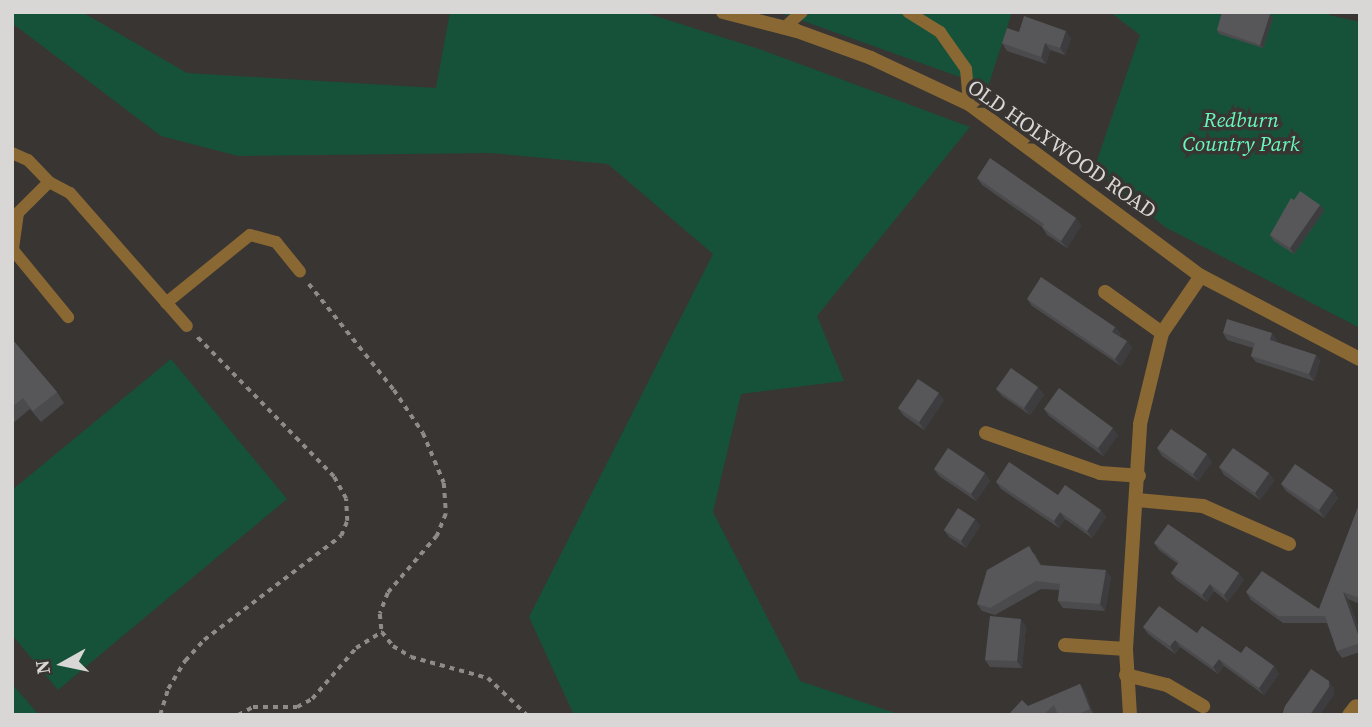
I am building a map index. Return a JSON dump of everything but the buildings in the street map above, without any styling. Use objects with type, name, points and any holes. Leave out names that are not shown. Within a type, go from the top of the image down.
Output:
[{"type":"street","name":"OLD HOLYWOOD ROAD","points":[[723,12],[784,28],[871,58],[969,104],[1201,276],[1360,359]]},
{"type":"street","points":[[1130,715],[1126,649],[1139,476],[1140,424],[1162,333],[1201,276]]},
{"type":"street","points":[[1105,292],[1162,333]]},
{"type":"street","points":[[986,433],[1100,473],[1139,476]]},
{"type":"street","points":[[1137,500],[1203,506],[1289,544]]},
{"type":"street","points":[[1065,645],[1126,649]]},
{"type":"street","points":[[1126,675],[1167,685],[1203,706]]},
{"type":"lane","points":[[784,28],[802,12]]},
{"type":"lane","points":[[908,12],[940,32],[966,69],[969,104]]},
{"type":"lane","points":[[12,153],[28,160],[49,182],[70,193],[187,326]]},
{"type":"lane","points":[[49,182],[18,213],[13,250],[68,317]]},
{"type":"lane","points":[[166,303],[250,235],[276,242],[300,272]]},
{"type":"path","points":[[300,272],[394,390],[423,433],[444,483],[446,513],[437,536],[388,593],[380,614],[382,632],[393,646],[411,657],[488,678],[527,715]]},
{"type":"path","points":[[160,715],[168,690],[179,671],[204,640],[341,536],[347,520],[346,499],[334,477],[187,326]]},
{"type":"path","points":[[238,715],[253,707],[297,708],[312,699],[356,648],[382,632]]},
{"type":"green space","points":[[12,12],[82,12],[187,73],[436,88],[450,12],[643,12],[759,49],[970,127],[817,316],[844,381],[741,394],[713,512],[800,681],[901,715],[574,715],[529,617],[713,254],[608,164],[490,153],[238,156],[161,136],[12,23]]},
{"type":"green space","points":[[778,12],[1012,12],[988,87]]},
{"type":"green space","name":"Redburn Country Park","points":[[1110,12],[1329,12],[1329,15],[1360,22],[1360,328],[1165,227],[1094,169],[1140,35]]},
{"type":"green space","points":[[171,359],[287,499],[58,690],[12,635],[12,490]]},
{"type":"green space","points":[[12,684],[39,715],[12,715]]}]
